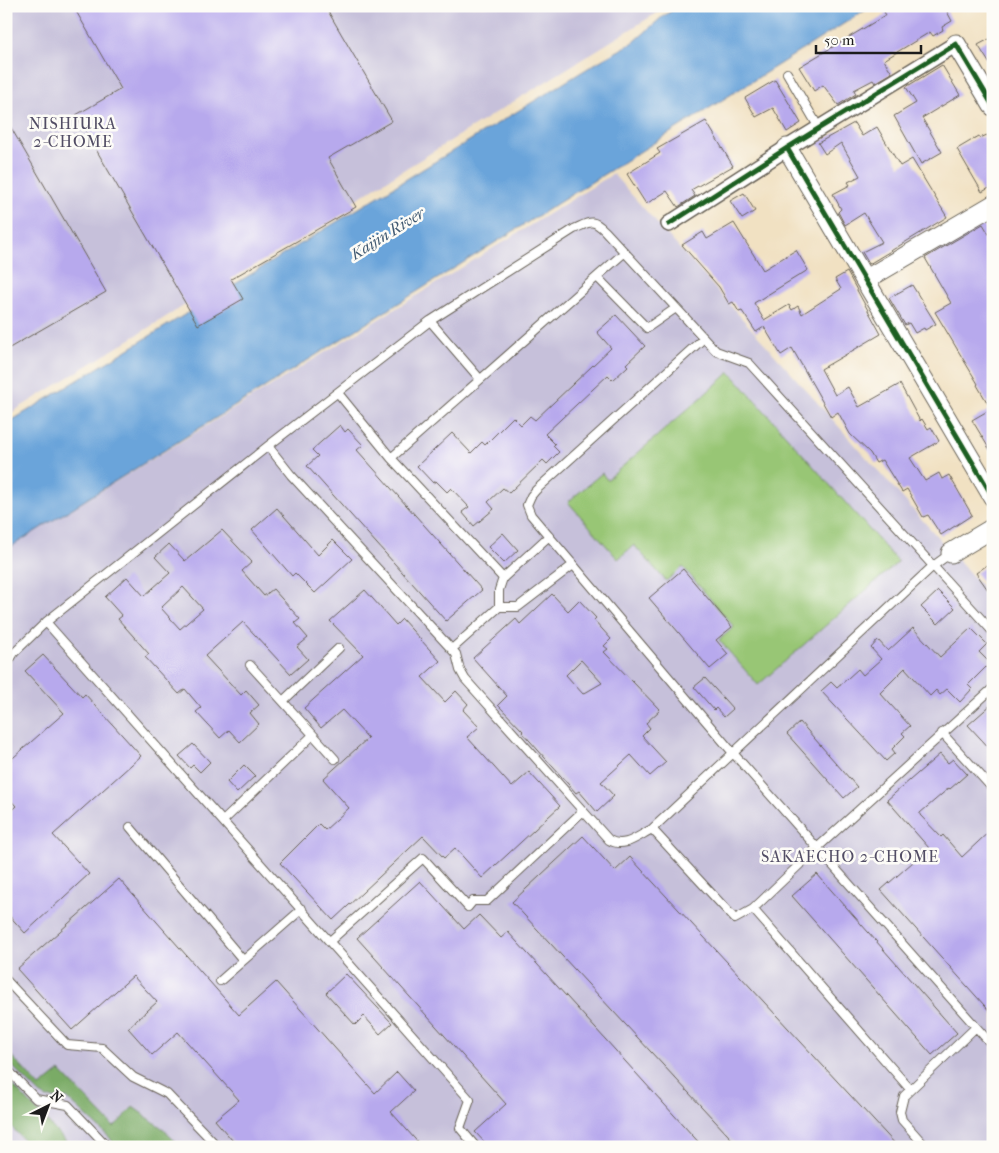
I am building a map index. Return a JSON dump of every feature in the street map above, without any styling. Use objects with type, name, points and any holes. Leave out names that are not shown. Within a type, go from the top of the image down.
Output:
[{"type":"street","points":[[669,224],[787,148],[956,44],[993,106]]},
{"type":"street","points":[[787,148],[993,497]]},
{"type":"street","points":[[865,280],[993,206]]},
{"type":"street","points":[[951,553],[993,528]]},
{"type":"lane","points":[[787,73],[819,128]]},
{"type":"lane","points":[[6,666],[14,653],[46,622],[268,446],[430,321],[574,229],[590,221],[599,225],[716,351],[749,363],[993,632]]},
{"type":"lane","points":[[390,458],[625,252]]},
{"type":"lane","points":[[597,277],[647,328],[676,308]]},
{"type":"lane","points":[[430,321],[480,379]]},
{"type":"lane","points":[[704,338],[531,496],[527,505],[530,515],[733,753],[993,1046]]},
{"type":"lane","points":[[338,393],[390,458],[502,578]]},
{"type":"lane","points":[[268,446],[291,475],[452,649],[456,654],[460,670],[465,679],[609,840],[614,843],[624,844],[652,828],[933,566],[951,553]]},
{"type":"lane","points":[[499,607],[499,590],[502,578],[549,536]]},
{"type":"lane","points":[[452,649],[499,607],[518,607],[573,565]]},
{"type":"lane","points":[[46,622],[470,1100],[460,1128],[476,1147]]},
{"type":"lane","points":[[283,701],[339,648]]},
{"type":"lane","points":[[6,649],[14,653]]},
{"type":"lane","points":[[250,665],[335,759]]},
{"type":"lane","points":[[652,828],[735,920],[753,909],[817,848],[993,688]]},
{"type":"lane","points":[[942,733],[993,789]]},
{"type":"lane","points":[[223,821],[313,734]]},
{"type":"lane","points":[[330,941],[423,858],[468,907],[473,901],[487,902],[583,811]]},
{"type":"lane","points":[[130,827],[242,960]]},
{"type":"lane","points":[[220,981],[302,909]]},
{"type":"lane","points":[[753,909],[910,1089]]},
{"type":"lane","points":[[6,980],[67,1046],[102,1048],[133,1077],[167,1094],[218,1147]]},
{"type":"lane","points":[[926,1147],[902,1120],[900,1112],[904,1096],[976,1027]]},
{"type":"lane","points":[[6,1068],[36,1099],[68,1105],[108,1147]]},
{"type":"shaded area","points":[[6,6],[668,6],[6,416]]},
{"type":"shaded area","points":[[613,174],[993,599],[993,1147],[6,1147],[6,552],[12,546]]},
{"type":"green space","points":[[730,372],[898,562],[758,685],[719,640],[734,627],[683,567],[666,581],[634,545],[618,559],[568,502],[602,473],[607,480]]},
{"type":"green space","points":[[6,1050],[40,1087],[60,1071],[114,1127],[133,1107],[165,1130],[179,1147],[116,1147],[110,1138],[67,1098],[47,1098],[40,1094],[6,1060]]},
{"type":"green space","points":[[6,1078],[71,1147],[30,1147],[6,1121]]},
{"type":"water","name":"Kaijin River","points":[[679,6],[872,6],[12,546],[6,552],[6,424],[598,62],[634,42],[662,17]]},
{"type":"building","points":[[73,6],[325,6],[392,121],[328,158],[356,207],[231,279],[243,299],[198,325],[76,115],[121,89]]},
{"type":"building","points":[[894,6],[944,6],[952,21],[933,36],[930,32],[884,60],[892,73],[875,83],[873,80],[854,90],[856,94],[838,105],[823,85],[814,91],[799,67],[886,15],[884,12]]},
{"type":"building","points":[[993,37],[993,69],[978,45]]},
{"type":"building","points":[[942,65],[960,95],[922,118],[942,152],[921,164],[894,116],[916,103],[906,87]]},
{"type":"building","points":[[775,80],[801,123],[787,132],[773,108],[756,117],[745,98]]},
{"type":"building","points":[[6,119],[106,292],[6,350]]},
{"type":"building","points":[[706,121],[733,166],[691,190],[695,196],[678,207],[667,191],[646,204],[627,174],[660,153],[657,149]]},
{"type":"building","points":[[854,123],[862,136],[877,127],[900,166],[912,159],[947,217],[869,264],[862,252],[882,242],[864,213],[845,225],[838,212],[841,209],[833,194],[850,185],[848,182],[860,176],[841,143],[825,154],[818,143]]},
{"type":"building","points":[[987,135],[993,145],[993,186],[982,192],[957,149],[979,136],[980,138]]},
{"type":"building","points":[[744,193],[755,211],[742,219],[730,201]]},
{"type":"building","points":[[734,223],[763,270],[796,250],[808,270],[754,303],[764,320],[789,305],[792,310],[798,306],[802,314],[841,289],[835,279],[847,272],[881,334],[821,369],[835,395],[848,387],[859,407],[900,384],[920,421],[922,419],[928,429],[931,427],[939,441],[910,458],[925,481],[939,473],[942,479],[949,475],[972,515],[941,535],[928,515],[923,517],[907,489],[902,492],[882,460],[876,463],[870,453],[850,434],[838,412],[831,417],[792,348],[781,355],[764,327],[756,332],[742,311],[739,312],[733,302],[729,304],[719,287],[682,245],[703,232],[707,239]]},
{"type":"building","points":[[983,224],[993,241],[993,455],[972,420],[991,409],[935,312],[951,303],[925,258]]},
{"type":"building","points":[[912,285],[936,324],[915,333],[909,323],[905,325],[889,298]]},
{"type":"building","points":[[616,315],[645,346],[613,380],[608,375],[545,434],[555,444],[553,446],[559,452],[547,464],[543,460],[509,493],[503,488],[488,502],[494,509],[474,526],[462,512],[469,507],[451,488],[447,492],[436,481],[433,483],[417,466],[452,433],[471,453],[482,442],[485,445],[513,417],[521,425],[530,416],[535,420],[611,348],[597,332]]},
{"type":"building","points":[[340,425],[345,432],[348,429],[363,445],[357,450],[482,590],[446,621],[307,466],[318,456],[312,450]]},
{"type":"building","points":[[277,508],[318,555],[333,540],[352,559],[315,593],[295,573],[292,576],[252,530]]},
{"type":"building","points":[[222,530],[252,562],[242,571],[264,596],[273,589],[300,619],[295,623],[308,638],[297,647],[308,659],[291,674],[243,622],[205,656],[241,695],[246,690],[259,705],[250,713],[259,724],[240,742],[229,730],[220,738],[196,712],[201,708],[185,689],[179,694],[145,657],[149,654],[118,619],[122,616],[105,597],[127,577],[144,596],[170,573],[155,557],[169,544],[185,561]],"holes":[[[183,587],[203,609],[180,629],[161,608]]]},
{"type":"building","points":[[503,533],[518,550],[504,563],[488,547]]},
{"type":"building","points":[[993,561],[993,597],[976,573]]},
{"type":"building","points":[[683,569],[732,627],[716,640],[728,654],[710,669],[649,598]]},
{"type":"building","points":[[365,590],[396,625],[402,619],[440,661],[422,677],[445,702],[456,691],[468,704],[463,710],[479,727],[467,737],[512,787],[529,772],[560,806],[482,878],[455,848],[444,858],[423,836],[333,920],[280,863],[319,824],[325,830],[349,808],[323,779],[368,738],[342,710],[321,728],[304,708],[363,655],[330,621]]},
{"type":"building","points":[[938,591],[955,608],[938,624],[921,607]]},
{"type":"building","points":[[552,594],[568,611],[579,600],[596,618],[594,620],[611,639],[604,646],[608,649],[604,652],[660,710],[646,723],[650,728],[642,736],[666,762],[650,776],[631,755],[601,782],[614,796],[597,812],[579,791],[576,793],[498,705],[507,696],[473,658],[516,619],[520,624]],"holes":[[[581,660],[602,683],[583,694],[566,675]]]},
{"type":"building","points":[[913,628],[940,657],[971,628],[987,644],[979,652],[990,663],[968,685],[972,689],[960,702],[947,689],[940,695],[936,690],[930,696],[905,668],[880,693],[910,726],[902,733],[905,736],[892,749],[895,753],[886,761],[821,691],[831,682],[837,688],[858,669],[863,675],[881,659],[871,648],[878,640],[888,651]]},
{"type":"building","points":[[43,655],[82,697],[85,694],[141,756],[53,835],[89,874],[25,933],[6,912],[6,815],[16,806],[6,795],[6,764],[64,713],[25,671]]},
{"type":"building","points":[[705,678],[733,709],[724,717],[716,708],[714,710],[694,687]]},
{"type":"building","points":[[993,703],[993,752],[968,725]]},
{"type":"building","points":[[800,722],[857,787],[844,798],[787,734]]},
{"type":"building","points":[[193,744],[210,762],[200,772],[193,765],[190,768],[179,756]]},
{"type":"building","points":[[940,754],[948,763],[953,759],[967,774],[920,813],[920,815],[941,837],[943,835],[962,857],[993,828],[993,1015],[881,890],[929,848],[887,800]]},
{"type":"building","points":[[244,765],[255,776],[237,793],[227,782]]},
{"type":"building","points":[[583,836],[615,871],[630,857],[898,1147],[739,1147],[512,902]]},
{"type":"building","points":[[817,874],[957,1033],[932,1055],[792,896]]},
{"type":"building","points":[[119,879],[239,1015],[276,982],[375,1093],[397,1072],[414,1091],[391,1112],[422,1147],[238,1147],[215,1120],[239,1100],[178,1032],[152,1055],[128,1028],[157,1002],[133,976],[72,1030],[17,969]]},
{"type":"building","points":[[420,881],[464,929],[479,915],[501,938],[508,932],[703,1147],[489,1147],[475,1132],[506,1104],[357,938]]},
{"type":"building","points":[[346,974],[392,1023],[380,1034],[364,1016],[355,1025],[326,993]]},
{"type":"cycle path","points":[[669,224],[787,148],[956,44],[993,106]]},
{"type":"cycle path","points":[[787,148],[993,497]]},
{"type":"district","name":"NISHIURA 2-CHOME","points":[[73,132]]},
{"type":"district","name":"SAKAECHO 2-CHOME","points":[[850,856]]}]
